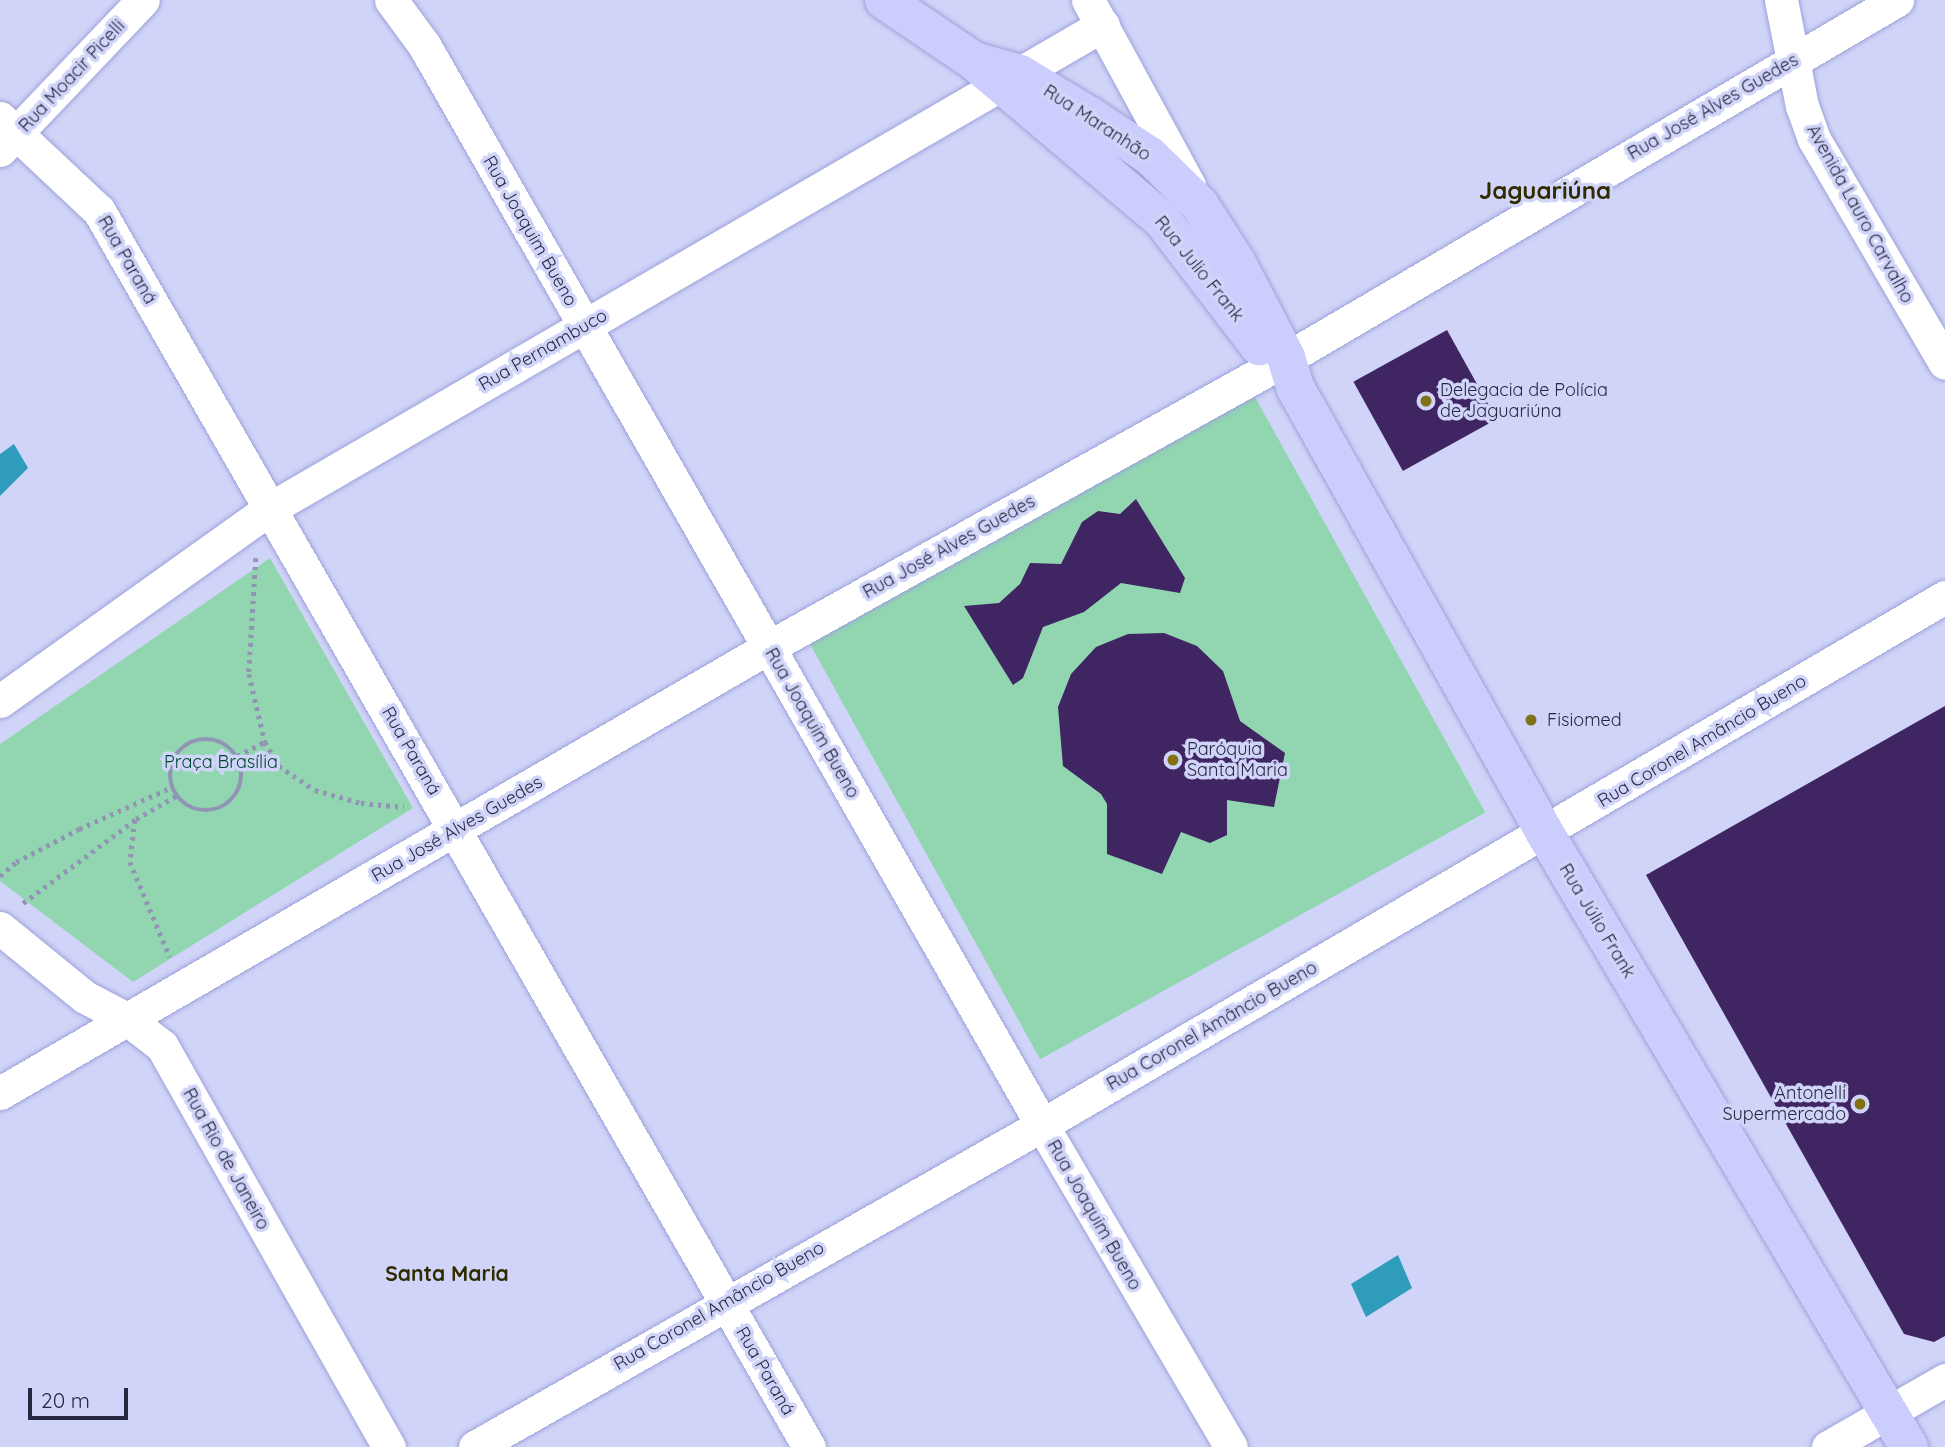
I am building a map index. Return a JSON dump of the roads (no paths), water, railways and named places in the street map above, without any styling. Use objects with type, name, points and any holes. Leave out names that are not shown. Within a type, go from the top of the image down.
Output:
[{"type":"main road","name":"Rua Maranhão","points":[[884,0],[998,73],[1150,156],[1199,204],[1237,262],[1285,371]]},
{"type":"main road","name":"Rua Julio Frank","points":[[998,73],[1164,221],[1285,371]]},
{"type":"main road","name":"Rua Júlio Frank","points":[[1285,371],[1545,833],[1909,1447]]},
{"type":"street","name":"Rua Moacir Picelli","points":[[6,134],[143,0]]},
{"type":"street","name":"Rua Joaquim Bueno","points":[[391,0],[424,45],[1042,1125],[1231,1447]]},
{"type":"street","name":"Avenida Lauro Carvalho","points":[[1781,0],[1795,58],[1802,106],[1814,139],[1945,363]]},
{"type":"street","name":"Rua José Alves Guedes","points":[[0,1093],[769,647],[1285,371],[1795,58],[1897,0]]},
{"type":"street","name":"Rua Pernambuco","points":[[0,701],[266,512],[584,325],[1096,13]]},
{"type":"street","points":[[1096,13],[1199,204]]},
{"type":"street","name":"Rua Paraná","points":[[6,134],[99,211],[266,512],[438,798],[809,1447]]},
{"type":"street","name":"Rua Coronel Amâncio Bueno","points":[[475,1447],[725,1301],[1042,1125],[1945,597]]},
{"type":"street","name":"Rua Rio de Janeiro","points":[[8,918],[85,997],[127,1019],[162,1046],[389,1447]]},
{"type":"street","points":[[1828,1447],[1945,1380]]},
{"type":"water","points":[[14,444],[28,468],[0,496],[0,454]]},
{"type":"water","points":[[1398,1255],[1412,1288],[1366,1317],[1351,1284]]},
{"type":"place","name":"Delegacia de Polícia de Jaguariúna","points":[[1426,401]]},
{"type":"place","name":"Fisiomed","points":[[1531,720]]},
{"type":"place","name":"Paróquia Santa Maria","points":[[1173,760]]},
{"type":"place","name":"Antonelli Supermercado","points":[[1860,1104]]},
{"type":"district","name":"Jaguariúna","points":[[1545,191]]},
{"type":"district","name":"Santa Maria","points":[[447,1273]]},
{"type":"park label","name":"Praça Brasília","points":[[221,762]]}]
